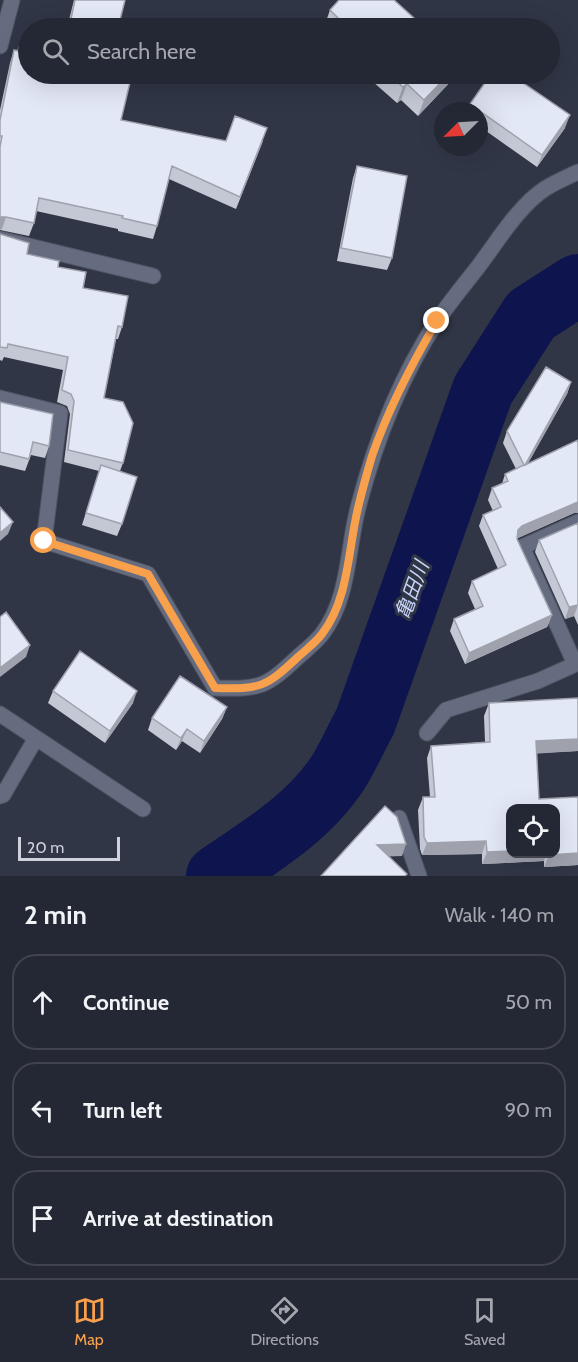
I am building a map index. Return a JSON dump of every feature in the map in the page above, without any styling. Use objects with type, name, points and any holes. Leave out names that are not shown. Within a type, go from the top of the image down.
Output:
[{"type":"street","points":[[0,46],[12,0]]},
{"type":"street","points":[[0,398],[60,413],[44,541],[148,574],[215,688],[259,686],[274,679],[322,635],[334,616],[358,507],[388,411],[406,373],[437,321],[526,206],[545,189],[578,172]]},
{"type":"street","points":[[0,239],[153,276]]},
{"type":"street","points":[[427,734],[446,710],[538,681],[577,664],[522,547],[578,522]]},
{"type":"street","points":[[0,714],[143,809]]},
{"type":"street","points":[[0,796],[3,795],[36,738]]},
{"type":"street","points":[[399,818],[418,876]]},
{"type":"building","points":[[75,0],[125,0],[120,18],[71,18]]},
{"type":"building","points":[[339,0],[394,0],[414,18],[338,18],[330,10]]},
{"type":"building","points":[[14,50],[18,51],[18,84],[130,84],[121,120],[226,141],[235,116],[267,128],[240,197],[172,166],[157,226],[122,218],[123,216],[39,198],[34,223],[6,217],[0,219],[2,136],[0,136],[0,120]]},
{"type":"building","points":[[407,84],[439,84],[424,100]]},
{"type":"building","points":[[484,84],[525,84],[570,115],[542,155],[488,117],[488,102],[471,102]]},
{"type":"building","points":[[357,166],[407,176],[392,258],[341,248]]},
{"type":"building","points":[[0,234],[29,243],[27,254],[59,261],[58,267],[86,272],[83,288],[128,296],[122,327],[118,326],[104,398],[123,402],[133,423],[123,463],[68,450],[74,401],[71,394],[62,390],[68,357],[8,344],[7,348],[0,347]]},
{"type":"building","points":[[546,367],[571,382],[525,465],[578,440],[578,502],[522,526],[518,530],[517,539],[552,615],[469,653],[454,619],[483,606],[472,581],[506,565],[483,515],[501,507],[492,488],[508,481],[505,474],[524,465],[507,431]]},
{"type":"building","points":[[0,402],[53,414],[49,446],[33,442],[29,459],[0,452]]},
{"type":"building","points":[[101,465],[137,477],[122,524],[86,513]]},
{"type":"building","points":[[0,507],[13,522],[0,533]]},
{"type":"building","points":[[578,523],[578,605],[569,607],[539,540]]},
{"type":"building","points":[[6,612],[30,645],[0,668],[0,617]]},
{"type":"building","points":[[80,651],[137,691],[110,731],[53,691]]},
{"type":"building","points":[[180,676],[227,707],[204,741],[187,729],[181,738],[152,718]]},
{"type":"building","points":[[578,698],[578,739],[536,741],[539,799],[578,797],[578,853],[560,854],[560,804],[506,804],[506,851],[487,852],[486,841],[427,843],[424,837],[423,797],[435,797],[431,746],[490,742],[489,703]]},
{"type":"building","points":[[385,806],[397,817],[406,844],[377,845],[407,874],[405,876],[321,876]]},
{"type":"waterway","name":"亀田川","points":[[217,876],[284,830],[314,803],[339,771],[365,722],[483,390],[531,315],[578,285]]},
{"type":"route","points":[[44,541],[148,574],[215,688],[247,688],[259,686],[274,679],[322,635],[334,616],[358,507],[388,411],[406,373],[437,321]]}]
